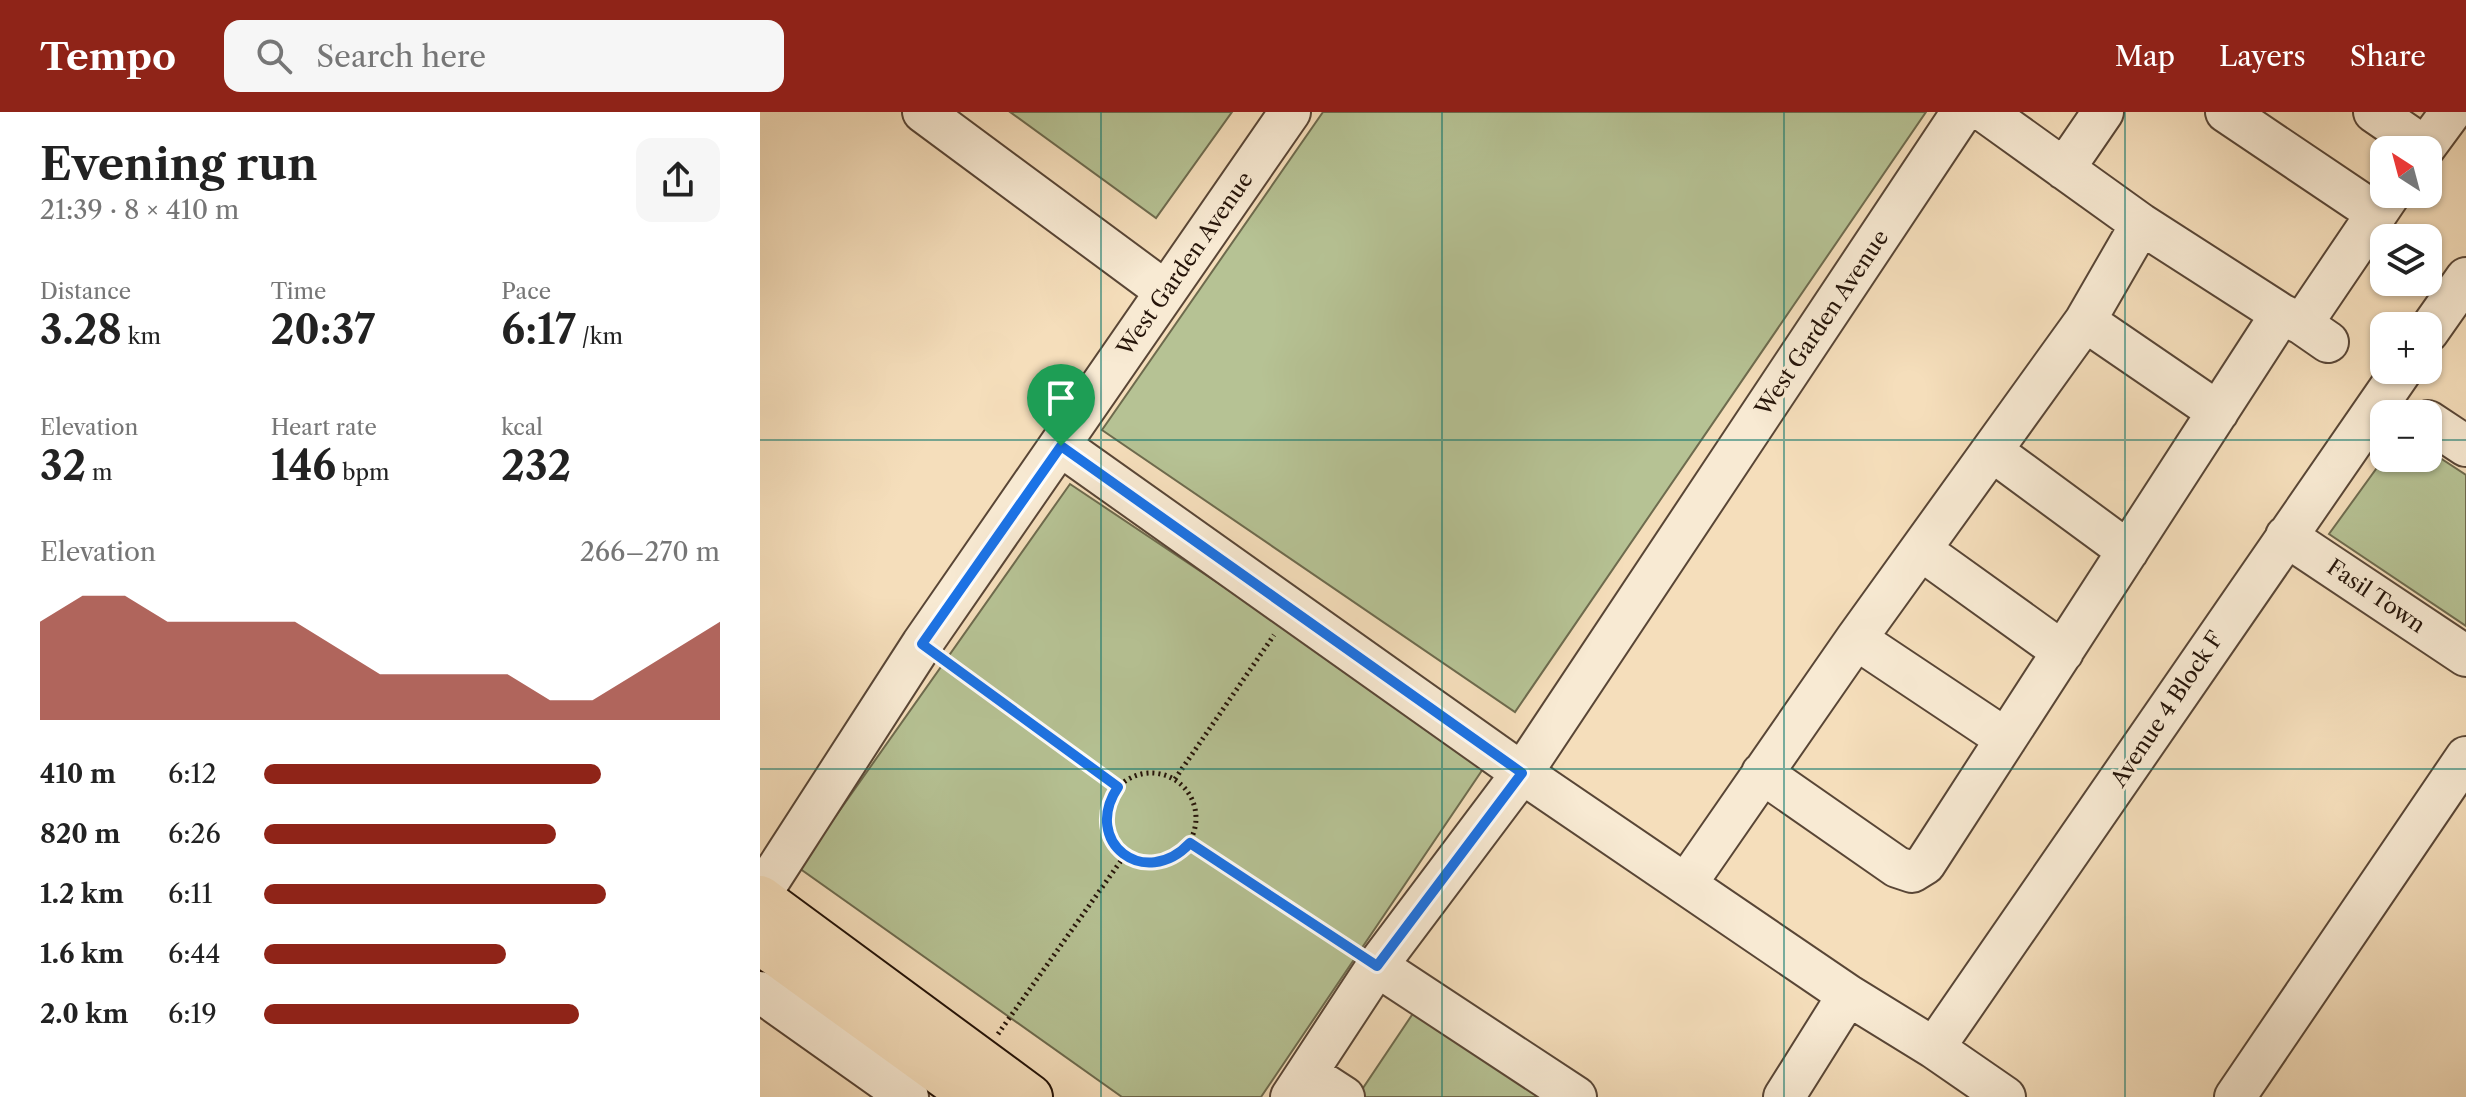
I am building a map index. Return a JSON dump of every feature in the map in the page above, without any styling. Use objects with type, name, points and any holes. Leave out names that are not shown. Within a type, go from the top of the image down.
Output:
[{"type":"main road","points":[[760,896],[976,1079],[1030,1097]]},
{"type":"main road","points":[[760,942],[907,1087],[976,1079]]},
{"type":"street","points":[[923,112],[1165,291]]},
{"type":"street","name":"West Garden Avenue","points":[[760,896],[922,644],[1290,112]]},
{"type":"street","name":"West Garden Avenue","points":[[1299,1085],[1377,966],[1522,773],[1962,112]]},
{"type":"street","points":[[1985,112],[2141,224],[2304,327]]},
{"type":"street","points":[[2064,169],[2103,112]]},
{"type":"street","points":[[2226,112],[2370,195]]},
{"type":"street","points":[[2374,112],[2406,136]]},
{"type":"street","points":[[2433,136],[2451,112]]},
{"type":"street","points":[[1762,773],[1897,867],[1912,872],[1925,864],[2218,412],[2304,327],[2380,208]]},
{"type":"street","points":[[1686,884],[1856,639],[2085,321],[2141,224]]},
{"type":"street","points":[[2442,312],[2466,278]]},
{"type":"street","points":[[2085,321],[2218,412]]},
{"type":"street","name":"Avenue 4 Block F","points":[[1934,1048],[2286,536],[2402,392]]},
{"type":"street","points":[[2442,430],[2466,446]]},
{"type":"street","points":[[1061,446],[1522,773],[1848,995],[1934,1048],[2005,1097]]},
{"type":"street","points":[[1992,451],[2128,551]]},
{"type":"street","name":"Fasil Town","points":[[2286,536],[2466,656]]},
{"type":"street","points":[[1921,550],[2063,652]]},
{"type":"street","points":[[1856,639],[2006,739]]},
{"type":"street","points":[[2235,1097],[2466,757]]},
{"type":"street","points":[[1377,966],[1576,1097]]},
{"type":"street","points":[[760,992],[907,1087]]},
{"type":"street","points":[[1784,1097],[1848,995]]},
{"type":"street","points":[[1299,1085],[1344,1097]]},
{"type":"path","points":[[1175,779],[1290,611]]},
{"type":"path","points":[[922,644],[1118,787]]},
{"type":"path","points":[[1145,773],[1161,773],[1175,779],[1186,788],[1194,801],[1197,815],[1190,843],[1167,861],[1152,864],[1138,862],[1125,855],[1114,845],[1107,831],[1109,800],[1118,787],[1130,778],[1145,773]]},
{"type":"path","points":[[1190,843],[1377,966]]},
{"type":"path","points":[[976,1079],[1125,855]]},
{"type":"green space","points":[[1010,112],[1232,112],[1156,218]]},
{"type":"green space","points":[[1323,112],[1926,112],[1515,712],[1102,430]]},
{"type":"green space","points":[[2442,459],[2466,475],[2466,626],[2329,534],[2374,472],[2442,472]]},
{"type":"green space","points":[[1070,484],[1487,763],[1261,1097],[1122,1097],[799,868]]},
{"type":"green space","points":[[1424,997],[1576,1097],[1357,1097]]},
{"type":"route","points":[[1061,446],[1522,773],[1377,966],[1190,843],[1167,861],[1152,864],[1138,862],[1125,855],[1114,845],[1107,831],[1109,800],[1118,787],[922,644],[1061,446]]}]
